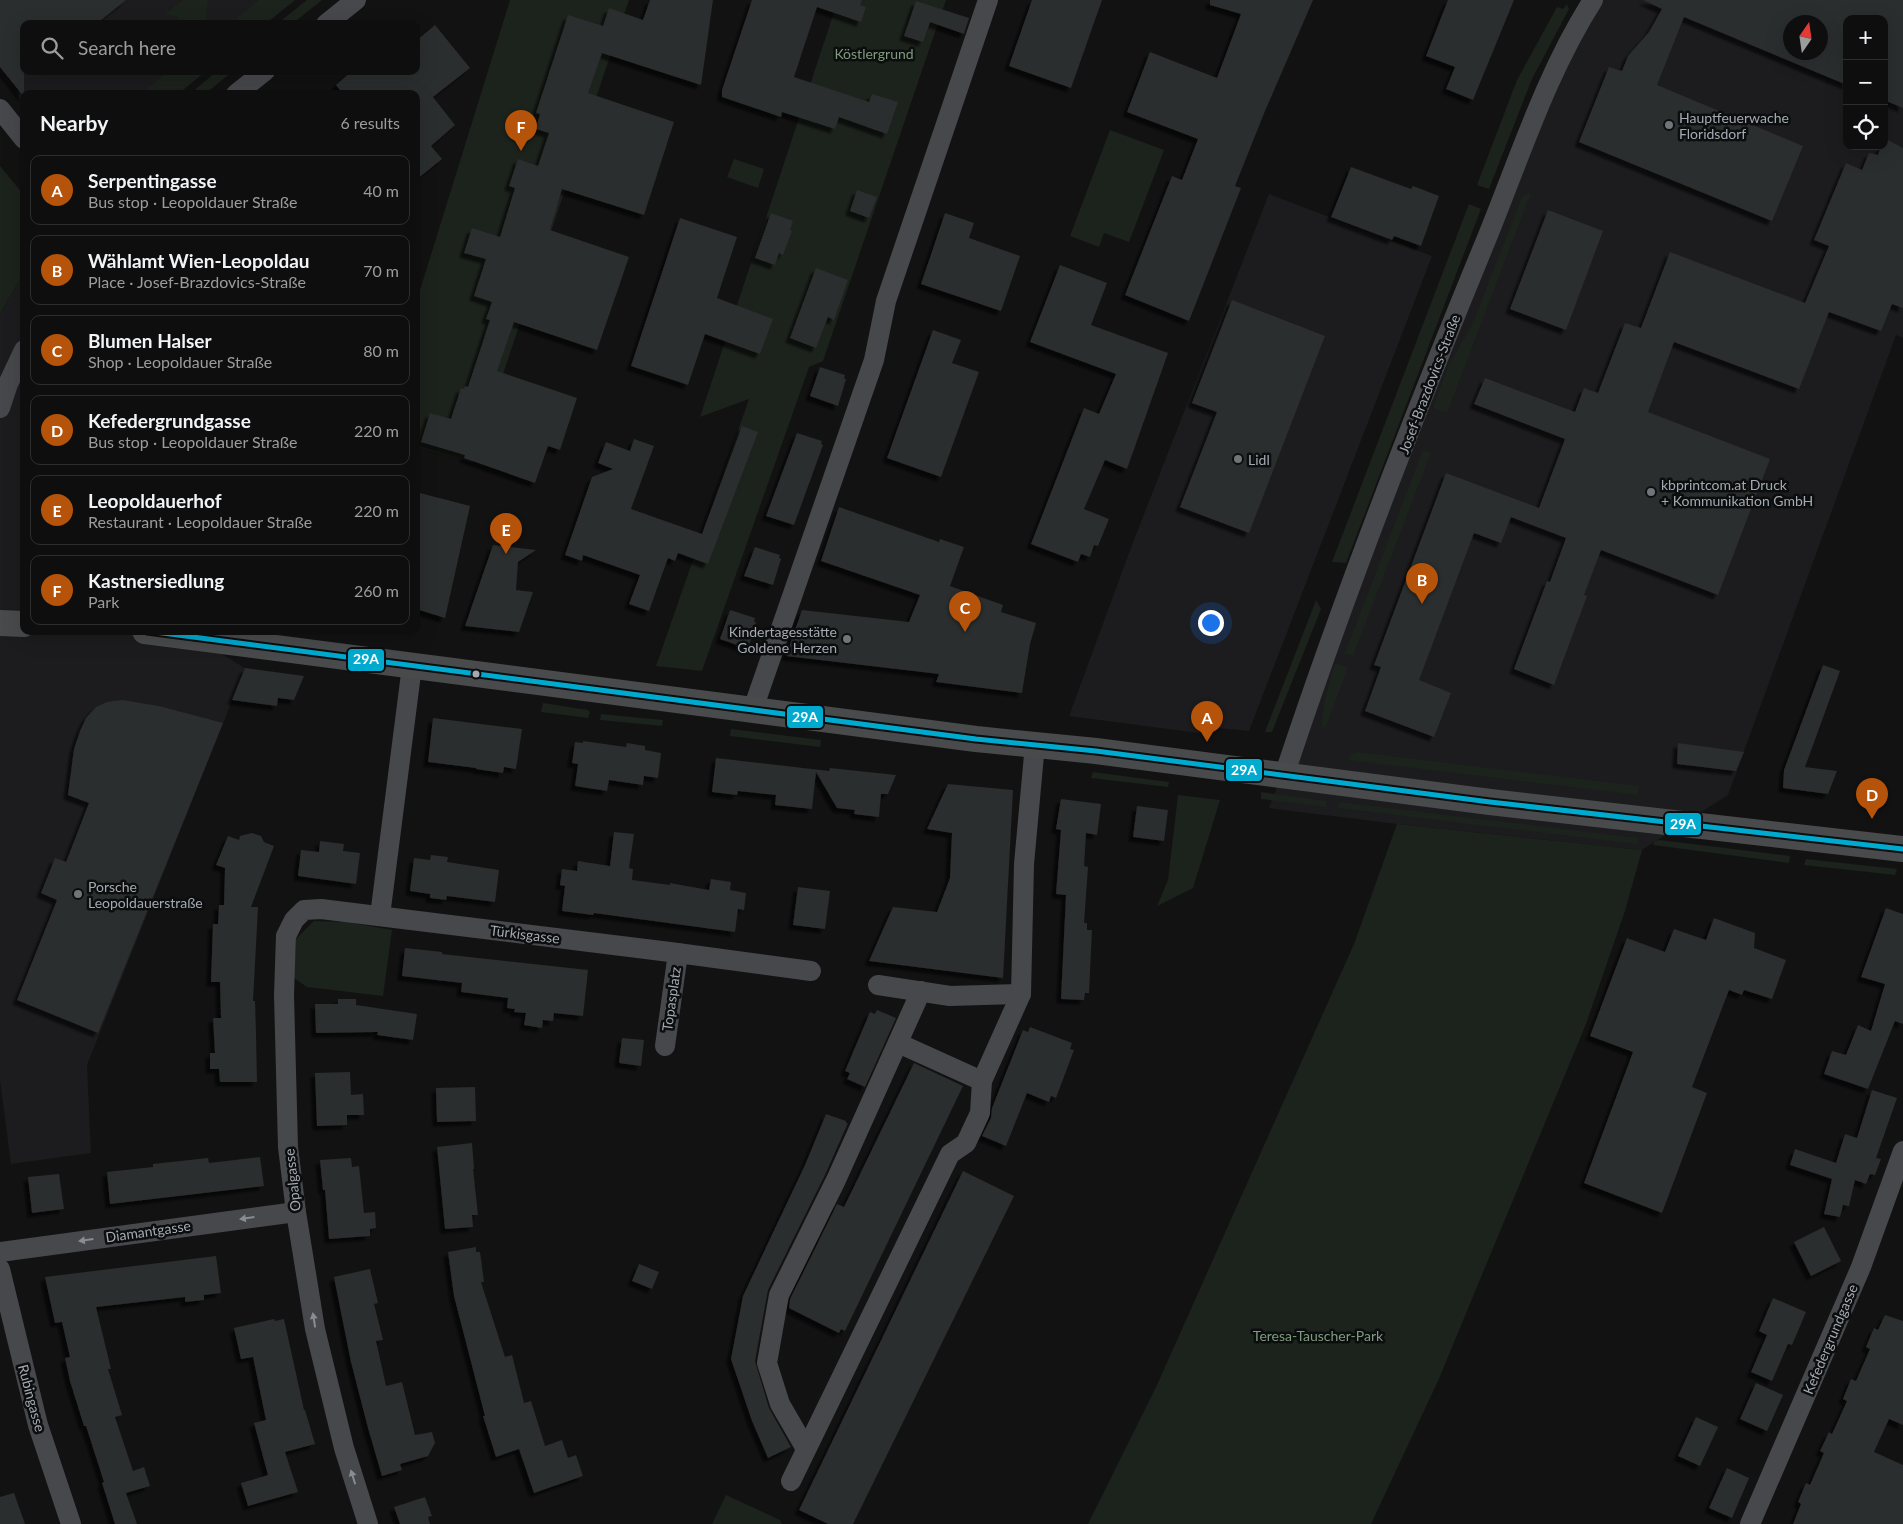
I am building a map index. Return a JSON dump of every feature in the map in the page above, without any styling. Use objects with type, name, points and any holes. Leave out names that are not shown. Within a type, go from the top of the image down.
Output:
[{"type":"main road","points":[[0,623],[20,624]]},
{"type":"main road","points":[[176,635],[976,739],[1096,751],[1647,821],[1903,849]]},
{"type":"street","points":[[331,20],[356,0]]},
{"type":"street","points":[[753,709],[874,360],[886,301],[988,0]]},
{"type":"street","name":"Josef-Brazdovics-Straße","points":[[1284,776],[1349,590],[1437,360],[1562,56],[1593,0]]},
{"type":"street","points":[[241,90],[260,75]]},
{"type":"street","points":[[0,108],[20,133]]},
{"type":"street","points":[[0,408],[8,384],[20,358]]},
{"type":"street","points":[[380,916],[412,666]]},
{"type":"street","points":[[791,1481],[950,1154],[966,1143],[980,1114],[982,1082],[1022,994],[1024,864],[1035,744]]},
{"type":"street","name":"Opalgasse","points":[[368,1524],[344,1448],[315,1329],[296,1212],[288,1147],[284,995],[286,936],[294,920],[304,910],[321,909],[380,916]]},
{"type":"street","name":"Türkisgasse","points":[[380,916],[674,952]]},
{"type":"street","name":"Topasplatz","points":[[665,1046],[674,952],[811,971]]},
{"type":"street","points":[[878,985],[950,996],[1022,994]]},
{"type":"street","points":[[806,1449],[780,1404],[767,1363],[779,1295],[836,1180],[921,991]]},
{"type":"street","points":[[898,1043],[982,1082]]},
{"type":"street","name":"Kefedergrundgasse","points":[[1750,1524],[1861,1267],[1903,1151]]},
{"type":"street","name":"Diamantgasse","points":[[0,1252],[296,1212]]},
{"type":"street","name":"Rubingasse","points":[[1,1281],[38,1425],[72,1524]]},
{"type":"shaded area","points":[[0,0],[295,0],[270,20],[20,20],[20,75],[201,75],[183,90],[20,90],[20,100],[0,74]]},
{"type":"shaded area","points":[[1584,0],[1903,0],[1903,338],[1896,335],[1728,795],[1642,850],[1397,824],[1269,808],[1540,90]]},
{"type":"shaded area","points":[[1269,194],[1432,256],[1249,731],[1218,728],[1206,734],[1069,716],[1132,545]]},
{"type":"shaded area","name":"Porsche Leopoldauerstraße","points":[[20,279],[20,635],[190,635],[245,668],[87,1065],[91,1153],[11,1164],[0,1080],[0,314]]},
{"type":"green space","points":[[183,0],[208,0],[205,20],[179,20],[179,17],[165,14]]},
{"type":"green space","points":[[259,0],[295,0],[270,20],[234,20]]},
{"type":"green space","points":[[307,0],[322,0],[297,20],[282,20]]},
{"type":"green space","points":[[510,0],[629,0],[473,463],[420,448],[420,290]]},
{"type":"green space","name":"Köstlergrund","points":[[838,0],[946,0],[823,361],[809,367],[702,671],[656,666],[749,399],[700,417]]},
{"type":"green space","points":[[1567,4],[1569,9],[1532,79],[1489,189],[1477,185],[1517,80],[1557,7],[1563,9]]},
{"type":"green space","points":[[164,75],[201,75],[183,90],[146,90]]},
{"type":"green space","points":[[212,75],[228,75],[210,90],[195,90]]},
{"type":"green space","points":[[1110,130],[1164,150],[1129,242],[1104,233],[1099,247],[1070,236]]},
{"type":"green space","points":[[734,159],[764,169],[758,188],[727,177]]},
{"type":"green space","points":[[0,166],[20,190],[20,279],[0,314]]},
{"type":"green space","points":[[1531,193],[1447,413],[1433,408],[1448,366],[1473,323],[1522,197]]},
{"type":"green space","points":[[1469,204],[1481,209],[1346,563],[1332,562]]},
{"type":"green space","points":[[1423,450],[1431,453],[1353,656],[1345,653]]},
{"type":"green space","points":[[1316,600],[1321,609],[1272,732],[1265,732]]},
{"type":"green space","points":[[1337,663],[1348,668],[1326,726],[1322,728],[1326,697],[1334,666]]},
{"type":"green space","points":[[543,703],[588,710],[590,713],[588,718],[541,712]]},
{"type":"green space","points":[[601,714],[663,720],[662,726],[600,720]]},
{"type":"green space","points":[[731,729],[821,740],[820,747],[730,736]]},
{"type":"green space","points":[[1357,752],[1639,786],[1638,795],[1347,760],[1352,754]]},
{"type":"green space","points":[[1093,772],[1169,782],[1168,787],[1091,778]]},
{"type":"green space","points":[[1261,792],[1327,801],[1326,807],[1261,799]]},
{"type":"green space","points":[[1178,795],[1220,800],[1193,888],[1157,906],[1168,880]]},
{"type":"green space","points":[[1339,802],[1638,838],[1637,844],[1338,808]]},
{"type":"green space","name":"Teresa-Tauscher-Park","points":[[1397,824],[1642,850],[1625,911],[1586,1024],[1438,1381],[1371,1524],[1088,1524],[1157,1385],[1354,944]]},
{"type":"green space","points":[[1660,840],[1790,856],[1789,863],[1653,845],[1655,841]]},
{"type":"green space","points":[[1806,859],[1897,869],[1895,875],[1804,865]]},
{"type":"green space","points":[[314,921],[347,922],[392,930],[383,996],[307,987],[294,978],[296,939]]},
{"type":"green space","points":[[726,1495],[780,1520],[782,1524],[712,1524]]},
{"type":"building","points":[[0,0],[126,0],[101,20],[20,20],[20,75],[24,75],[24,90],[20,90],[20,92],[0,67]]},
{"type":"building","points":[[650,0],[713,0],[701,85],[602,53],[588,93],[674,122],[644,215],[562,189],[550,230],[629,257],[597,350],[514,322],[497,371],[577,398],[560,450],[548,446],[535,483],[464,458],[465,455],[421,442],[430,413],[451,419],[461,388],[468,387],[490,320],[486,319],[492,302],[474,296],[486,259],[464,253],[472,228],[500,237],[515,188],[509,186],[518,159],[538,166],[549,133],[536,129],[540,114],[536,113],[568,15],[603,26],[609,8],[643,20]]},
{"type":"building","points":[[752,0],[862,0],[860,5],[866,7],[861,22],[817,7],[794,77],[869,102],[872,94],[898,102],[887,134],[839,117],[835,129],[782,112],[781,117],[722,97],[722,90]]},
{"type":"building","points":[[1032,0],[1102,0],[1071,88],[1009,66]]},
{"type":"building","points":[[1210,0],[1313,0],[1235,186],[1241,188],[1189,321],[1125,295],[1172,176],[1182,180],[1198,139],[1127,112],[1150,52],[1217,78],[1241,14],[1210,5]]},
{"type":"building","points":[[1448,0],[1514,0],[1473,100],[1446,89],[1455,67],[1426,56]]},
{"type":"building","name":"Hauptfeuerwache Floridsdorf","points":[[1643,0],[1903,0],[1903,108],[1888,102],[1888,15],[1843,15],[1843,83],[1787,60],[1828,60],[1828,15],[1783,15],[1783,58],[1684,17],[1657,85],[1803,146],[1772,221],[1579,142],[1609,67],[1622,71],[1628,56],[1649,32],[1662,9]]},
{"type":"building","points":[[916,1],[969,18],[964,34],[930,22],[923,42],[904,36]]},
{"type":"building","points":[[435,25],[470,68],[433,97],[455,125],[431,146],[442,159],[420,177],[420,90],[340,90],[336,85],[347,75],[420,75],[420,38]]},
{"type":"building","name":"kbprintcom.at Druck + Kommunikation GmbH","points":[[1888,140],[1903,148],[1903,308],[1892,304],[1881,331],[1829,312],[1799,389],[1674,342],[1648,412],[1770,459],[1718,595],[1601,550],[1584,595],[1587,596],[1554,685],[1514,669],[1547,581],[1550,582],[1566,538],[1511,517],[1501,543],[1474,533],[1419,680],[1451,693],[1434,737],[1365,711],[1381,667],[1374,665],[1446,473],[1539,508],[1565,439],[1474,404],[1485,378],[1575,412],[1584,388],[1598,393],[1625,323],[1641,328],[1670,252],[1805,303],[1829,246],[1814,240],[1846,163],[1862,170],[1869,153],[1878,155],[1880,150],[1888,150]]},
{"type":"building","points":[[1351,167],[1411,189],[1413,186],[1439,196],[1421,246],[1394,236],[1392,240],[1331,217]]},
{"type":"building","points":[[857,190],[877,197],[869,218],[850,211]]},
{"type":"building","points":[[1548,210],[1603,231],[1566,330],[1510,309]]},
{"type":"building","points":[[771,213],[793,221],[790,230],[792,231],[783,255],[779,253],[775,265],[755,258]]},
{"type":"building","points":[[945,213],[974,223],[969,238],[1020,256],[1001,311],[921,284]]},
{"type":"building","points":[[680,218],[737,237],[717,298],[773,319],[760,354],[705,334],[688,385],[631,366]]},
{"type":"building","points":[[1060,265],[1107,283],[1091,325],[1168,353],[1127,469],[1105,460],[1084,509],[1109,519],[1098,546],[1094,545],[1090,557],[1081,554],[1078,562],[1031,544],[1084,408],[1099,414],[1116,374],[1030,342]]},
{"type":"building","points":[[816,268],[848,280],[834,320],[828,317],[816,348],[790,338]]},
{"type":"building","name":"Lidl","points":[[1232,300],[1325,336],[1249,533],[1180,507],[1217,412],[1192,403]]},
{"type":"building","points":[[933,330],[961,340],[952,363],[979,372],[941,477],[887,458]]},
{"type":"building","points":[[820,367],[845,375],[844,379],[846,379],[838,406],[810,396]]},
{"type":"building","points":[[742,426],[758,432],[708,564],[678,553],[675,561],[668,558],[649,611],[629,604],[640,575],[583,555],[582,561],[565,555],[592,477],[613,469],[598,463],[606,442],[630,451],[634,439],[654,446],[631,509],[702,534]]},
{"type":"building","points":[[797,433],[822,441],[821,444],[823,445],[794,525],[766,516]]},
{"type":"building","points":[[420,493],[470,506],[445,618],[420,610]]},
{"type":"building","points":[[839,507],[939,542],[940,539],[964,547],[950,586],[1003,605],[1001,612],[1036,623],[1030,644],[1022,693],[936,682],[939,674],[786,656],[802,610],[909,622],[920,595],[821,561]]},
{"type":"building","points":[[493,545],[536,550],[518,562],[516,590],[533,592],[519,632],[465,626]]},
{"type":"building","points":[[755,547],[780,555],[779,558],[781,559],[773,585],[744,576]]},
{"type":"building","points":[[730,610],[755,618],[754,622],[756,622],[748,649],[720,639]]},
{"type":"building","points":[[1823,665],[1840,671],[1805,767],[1837,771],[1828,794],[1783,788],[1784,770]]},
{"type":"building","points":[[245,668],[304,676],[294,700],[278,698],[277,706],[232,700]]},
{"type":"building","points":[[122,700],[159,706],[223,723],[98,1033],[17,1000],[57,900],[41,893],[55,858],[66,862],[89,803],[68,795],[74,749],[80,731],[86,718],[96,707],[107,702]]},
{"type":"building","points":[[433,718],[522,729],[516,769],[504,767],[503,773],[428,762]]},
{"type":"building","points":[[583,741],[626,747],[627,743],[645,746],[645,750],[661,753],[658,778],[644,776],[643,785],[609,780],[607,791],[575,786],[578,764],[572,763],[575,742],[583,743]]},
{"type":"building","points":[[1678,743],[1744,752],[1736,771],[1677,764]]},
{"type":"building","points":[[716,758],[829,771],[830,768],[896,775],[888,794],[881,794],[879,817],[854,814],[855,810],[837,808],[816,772],[812,809],[775,805],[776,795],[738,791],[737,795],[712,792]]},
{"type":"building","points":[[948,784],[1013,790],[1003,978],[869,961],[893,907],[937,912],[950,878],[952,833],[927,829]]},
{"type":"building","points":[[1061,799],[1101,804],[1097,835],[1086,833],[1084,866],[1088,867],[1084,923],[1087,923],[1087,930],[1092,930],[1089,993],[1085,993],[1084,1000],[1061,999],[1066,895],[1056,894],[1061,830],[1056,829]]},
{"type":"building","points":[[1137,806],[1168,810],[1164,841],[1133,837]]},
{"type":"building","points":[[614,832],[634,834],[629,868],[633,869],[632,880],[670,885],[670,883],[709,890],[711,879],[731,882],[730,890],[746,893],[744,910],[738,909],[735,932],[594,913],[593,915],[562,911],[565,886],[560,885],[562,869],[577,871],[578,861],[610,866]]},
{"type":"building","points":[[252,833],[261,836],[264,842],[274,846],[251,907],[258,907],[253,1001],[255,1001],[257,1082],[220,1082],[219,1069],[210,1069],[210,1053],[215,1053],[213,1018],[221,1018],[220,982],[211,982],[213,924],[218,924],[219,905],[224,905],[225,868],[216,865],[228,836],[239,840],[240,836]]},
{"type":"building","points":[[320,841],[344,844],[343,851],[360,853],[356,884],[298,876],[301,850],[319,852]]},
{"type":"building","points":[[431,855],[448,857],[447,862],[499,870],[495,902],[447,896],[446,900],[430,898],[430,894],[410,891],[414,858],[430,860]]},
{"type":"building","points":[[798,887],[830,891],[825,929],[793,925]]},
{"type":"building","points":[[1886,908],[1903,914],[1903,1024],[1895,1021],[1868,1089],[1824,1074],[1832,1051],[1846,1055],[1858,1025],[1871,1031],[1885,984],[1861,977]]},
{"type":"building","points":[[1714,918],[1755,933],[1754,948],[1786,960],[1772,999],[1744,990],[1742,995],[1729,990],[1692,1087],[1707,1093],[1662,1213],[1584,1183],[1633,1052],[1590,1036],[1627,938],[1665,952],[1674,929],[1706,940]]},
{"type":"building","points":[[405,948],[442,952],[442,954],[588,970],[583,1016],[554,1013],[553,1021],[543,1020],[542,1028],[524,1025],[526,1013],[514,1012],[515,1009],[507,1008],[508,998],[461,992],[462,983],[402,976]]},
{"type":"building","points":[[338,999],[356,999],[356,1005],[417,1014],[413,1040],[377,1035],[378,1032],[316,1033],[315,1004],[338,1004]]},
{"type":"building","points":[[877,1010],[896,1018],[865,1087],[847,1079],[850,1073],[845,1071],[870,1012],[875,1014]]},
{"type":"building","points":[[1030,1027],[1072,1043],[1070,1049],[1074,1050],[1056,1098],[1051,1096],[1049,1102],[1027,1093],[1006,1146],[982,1136],[991,1118],[992,1108],[1023,1030],[1028,1032]]},
{"type":"building","points":[[622,1038],[644,1040],[641,1066],[619,1063]]},
{"type":"building","points":[[914,1063],[963,1086],[845,1331],[841,1329],[839,1333],[789,1308],[790,1299],[837,1204],[844,1207]]},
{"type":"building","points":[[350,1072],[351,1095],[363,1094],[364,1115],[347,1115],[347,1125],[317,1126],[315,1073]]},
{"type":"building","points":[[475,1087],[476,1121],[437,1122],[436,1088]]},
{"type":"building","points":[[1872,1090],[1897,1098],[1876,1158],[1881,1159],[1875,1175],[1870,1174],[1866,1184],[1855,1180],[1849,1206],[1843,1205],[1840,1217],[1824,1214],[1832,1179],[1790,1165],[1795,1149],[1836,1163],[1845,1134],[1857,1138]]},
{"type":"building","points":[[826,1114],[848,1123],[825,1175],[768,1290],[755,1361],[769,1408],[791,1447],[768,1458],[752,1421],[731,1359],[743,1296],[805,1165]]},
{"type":"building","points":[[472,1143],[478,1215],[472,1215],[473,1227],[445,1229],[437,1147]]},
{"type":"building","points":[[260,1157],[264,1186],[110,1204],[107,1172],[153,1167],[153,1164],[208,1158],[209,1163]]},
{"type":"building","points":[[351,1158],[352,1167],[359,1166],[364,1213],[375,1212],[376,1228],[370,1229],[370,1236],[329,1239],[325,1190],[323,1190],[320,1160]]},
{"type":"building","points":[[963,1171],[1014,1196],[853,1524],[828,1524],[799,1510]]},
{"type":"building","points":[[59,1174],[64,1209],[32,1213],[28,1177]]},
{"type":"building","points":[[1824,1227],[1841,1261],[1811,1276],[1794,1242]]},
{"type":"building","points":[[476,1247],[476,1252],[480,1252],[481,1259],[484,1282],[481,1282],[505,1357],[512,1355],[524,1403],[531,1401],[545,1446],[562,1440],[568,1458],[576,1455],[583,1476],[534,1493],[519,1449],[496,1457],[483,1416],[485,1416],[454,1296],[448,1252]]},
{"type":"building","points":[[216,1256],[221,1293],[204,1295],[204,1300],[185,1302],[185,1297],[96,1307],[111,1369],[108,1369],[122,1415],[115,1417],[133,1471],[144,1467],[150,1486],[126,1493],[137,1524],[115,1524],[102,1483],[104,1482],[70,1381],[65,1358],[70,1357],[62,1322],[55,1323],[45,1277]]},
{"type":"building","points":[[639,1264],[659,1272],[652,1289],[632,1281]]},
{"type":"building","points":[[370,1269],[378,1303],[374,1304],[383,1340],[376,1341],[386,1386],[402,1382],[415,1435],[432,1432],[435,1443],[428,1456],[400,1464],[402,1470],[382,1476],[351,1362],[334,1277]]},
{"type":"building","points":[[1773,1298],[1806,1312],[1792,1345],[1788,1344],[1772,1381],[1751,1372],[1767,1335],[1759,1331]]},
{"type":"building","points":[[1885,1315],[1903,1321],[1903,1425],[1889,1419],[1874,1452],[1903,1465],[1903,1524],[1793,1524],[1801,1504],[1798,1502],[1806,1483],[1810,1485],[1824,1453],[1820,1451],[1829,1432],[1832,1434],[1847,1401],[1843,1399],[1851,1379],[1856,1381],[1870,1349],[1866,1347],[1874,1328],[1878,1330]]},
{"type":"building","points":[[274,1319],[275,1321],[284,1319],[304,1410],[315,1444],[285,1452],[298,1492],[248,1506],[241,1483],[268,1475],[254,1423],[266,1420],[253,1357],[241,1359],[234,1328]]},
{"type":"building","points":[[1756,1383],[1783,1395],[1767,1431],[1740,1419]]},
{"type":"building","points":[[1696,1417],[1718,1427],[1700,1466],[1678,1456]]},
{"type":"building","points":[[1727,1468],[1749,1478],[1732,1518],[1709,1508]]},
{"type":"building","points":[[14,1493],[25,1524],[0,1524],[0,1497]]},
{"type":"building","points":[[425,1497],[432,1516],[428,1517],[430,1524],[400,1524],[394,1507]]},
{"type":"transit line","name":"29A","points":[[178,635],[976,739],[1096,751],[1490,802],[1903,849]]},
{"type":"place","name":"Hauptfeuerwache Floridsdorf","points":[[1669,125]]},
{"type":"place","name":"Kastnersiedlung","points":[[521,151]]},
{"type":"place","name":"Lidl","points":[[1238,459]]},
{"type":"place","name":"kbprintcom.at Druck + Kommunikation GmbH","points":[[1651,492]]},
{"type":"place","name":"Leopoldauerhof","points":[[506,554]]},
{"type":"place","name":"Wählamt Wien-Leopoldau","points":[[1422,604]]},
{"type":"place","name":"Blumen Halser","points":[[965,632]]},
{"type":"place","name":"Kindertagesstätte Goldene Herzen","points":[[847,639]]},
{"type":"place","name":"Serpentingasse","points":[[1207,742]]},
{"type":"place","name":"Kefedergrundgasse","points":[[1872,819]]},
{"type":"place","name":"Porsche Leopoldauerstraße","points":[[78,894]]}]
